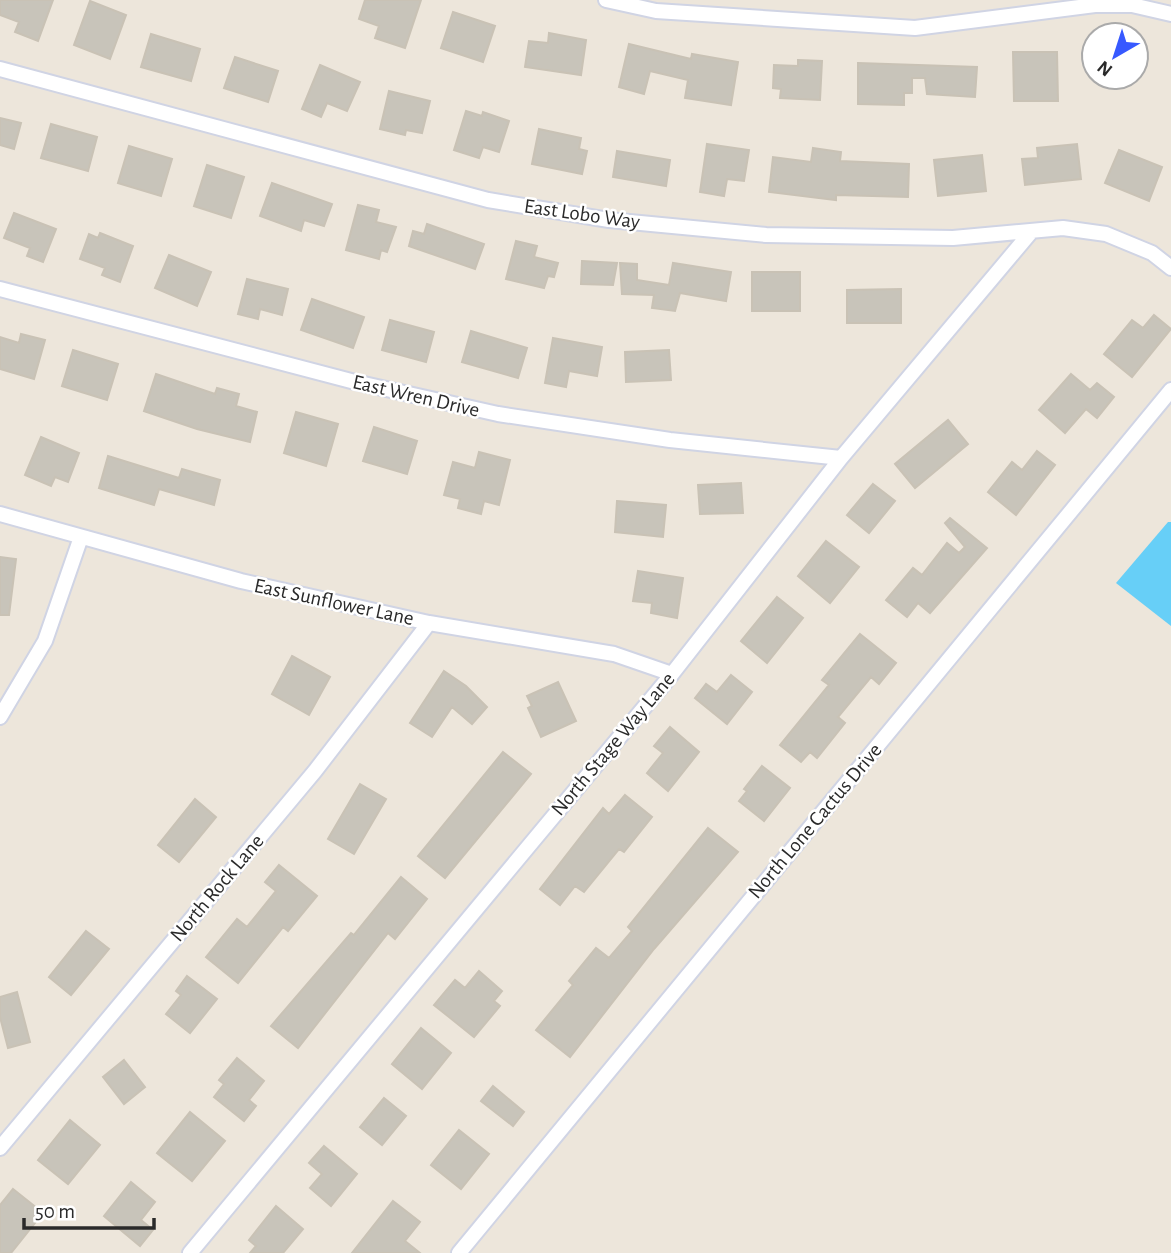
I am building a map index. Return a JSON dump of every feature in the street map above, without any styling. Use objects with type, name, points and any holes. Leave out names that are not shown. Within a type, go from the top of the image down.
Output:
[{"type":"street","points":[[606,0],[656,11],[915,28],[1095,5],[1132,5],[1171,14]]},
{"type":"street","name":"East Lobo Way","points":[[0,69],[488,200],[609,220],[766,234],[953,238],[1063,228],[1106,234],[1152,253],[1171,268]]},
{"type":"street","name":"North Stage Way Lane","points":[[190,1253],[672,674],[841,458],[1031,232]]},
{"type":"street","name":"East Wren Drive","points":[[0,289],[355,382],[498,414],[670,440],[841,458]]},
{"type":"street","name":"North Lone Cactus Drive","points":[[459,1253],[1171,390]]},
{"type":"street","name":"East Sunflower Lane","points":[[0,514],[241,581],[429,623],[614,654],[672,674]]},
{"type":"street","points":[[0,717],[46,641],[81,537]]},
{"type":"street","name":"North Rock Lane","points":[[0,1148],[314,771],[429,623]]},
{"type":"water","points":[[1168,522],[1171,522],[1171,626],[1116,583]]},
{"type":"building","points":[[0,0],[53,0],[38,41],[15,32],[19,22],[0,15]]},
{"type":"building","points":[[365,0],[421,0],[405,48],[375,38],[379,26],[359,19]]},
{"type":"building","points":[[90,1],[126,15],[110,59],[74,45]]},
{"type":"building","points":[[453,12],[495,26],[483,62],[441,48]]},
{"type":"building","points":[[549,33],[586,40],[581,75],[525,67],[529,41],[548,43]]},
{"type":"building","points":[[151,34],[200,49],[191,81],[141,67]]},
{"type":"building","points":[[629,44],[691,59],[692,54],[738,62],[731,105],[685,98],[688,80],[650,71],[644,94],[619,87]]},
{"type":"building","points":[[1013,52],[1057,52],[1058,101],[1014,101]]},
{"type":"building","points":[[235,57],[278,71],[268,102],[224,88]]},
{"type":"building","points":[[798,60],[822,61],[820,100],[780,98],[781,89],[773,88],[774,65],[798,66]]},
{"type":"building","points":[[858,63],[977,67],[975,97],[927,94],[925,78],[912,78],[912,93],[904,93],[904,105],[858,104]]},
{"type":"building","points":[[320,65],[360,82],[347,111],[327,103],[321,117],[302,109]]},
{"type":"building","points":[[389,91],[430,101],[422,133],[406,130],[405,135],[380,129]]},
{"type":"building","points":[[466,111],[482,116],[483,112],[509,121],[499,152],[483,147],[479,158],[454,150]]},
{"type":"building","points":[[0,118],[21,123],[14,149],[0,145]]},
{"type":"building","points":[[51,124],[97,137],[88,171],[41,158]]},
{"type":"building","points":[[539,129],[581,138],[579,149],[587,151],[582,174],[532,164]]},
{"type":"building","points":[[707,144],[749,150],[744,181],[727,179],[724,196],[700,192]]},
{"type":"building","points":[[1077,144],[1081,179],[1025,185],[1022,159],[1038,158],[1037,148]]},
{"type":"building","points":[[129,146],[172,159],[161,196],[118,183]]},
{"type":"building","points":[[813,148],[841,152],[840,161],[909,164],[908,197],[836,195],[836,200],[769,192],[773,157],[811,162]]},
{"type":"building","points":[[1119,150],[1162,167],[1149,201],[1105,183]]},
{"type":"building","points":[[617,151],[670,160],[666,186],[613,177]]},
{"type":"building","points":[[982,155],[986,191],[938,196],[934,160]]},
{"type":"building","points":[[207,165],[244,177],[231,218],[194,206]]},
{"type":"building","points":[[272,183],[332,204],[324,226],[304,220],[301,231],[260,216]]},
{"type":"building","points":[[358,205],[379,210],[376,222],[396,227],[387,252],[381,250],[379,259],[346,250]]},
{"type":"building","points":[[14,213],[56,229],[43,262],[27,256],[30,248],[4,238]]},
{"type":"building","points":[[427,224],[484,244],[475,269],[409,246],[413,231],[424,234]]},
{"type":"building","points":[[100,233],[133,246],[120,282],[102,275],[105,268],[80,259],[89,234],[98,238]]},
{"type":"building","points":[[516,241],[537,246],[534,257],[558,263],[554,277],[548,276],[544,288],[506,279]]},
{"type":"building","points":[[169,255],[211,272],[197,306],[155,288]]},
{"type":"building","points":[[582,261],[617,263],[613,285],[581,284]]},
{"type":"building","points":[[620,263],[637,264],[637,280],[669,285],[673,263],[731,272],[726,301],[680,293],[675,311],[652,308],[654,295],[622,294]]},
{"type":"building","points":[[752,272],[800,272],[800,311],[752,311]]},
{"type":"building","points":[[247,279],[288,289],[282,315],[260,309],[258,319],[238,314]]},
{"type":"building","points":[[901,289],[901,323],[847,323],[847,290]]},
{"type":"building","points":[[312,299],[364,317],[353,348],[301,330]]},
{"type":"building","points":[[1154,315],[1171,329],[1132,377],[1104,354],[1132,320],[1143,328]]},
{"type":"building","points":[[390,320],[434,332],[426,362],[382,350]]},
{"type":"building","points":[[471,331],[527,348],[518,378],[462,362]]},
{"type":"building","points":[[21,334],[45,340],[34,379],[0,369],[0,337],[19,343]]},
{"type":"building","points":[[553,338],[602,347],[597,376],[569,371],[566,387],[545,383]]},
{"type":"building","points":[[73,350],[118,364],[107,400],[62,386]]},
{"type":"building","points":[[669,350],[671,380],[626,382],[625,352]]},
{"type":"building","points":[[156,374],[215,394],[217,388],[239,394],[236,406],[257,412],[250,442],[197,429],[144,411]]},
{"type":"building","points":[[1071,374],[1090,390],[1097,383],[1114,397],[1097,418],[1086,409],[1065,433],[1039,410]]},
{"type":"building","points":[[296,412],[338,424],[326,466],[284,453]]},
{"type":"building","points":[[948,420],[968,444],[915,488],[895,464]]},
{"type":"building","points":[[374,427],[417,441],[407,474],[363,461]]},
{"type":"building","points":[[41,437],[79,453],[68,482],[55,477],[51,486],[25,475]]},
{"type":"building","points":[[1037,451],[1055,465],[1016,515],[988,492],[1012,462],[1022,470]]},
{"type":"building","points":[[479,452],[510,460],[499,505],[484,501],[481,514],[458,508],[460,499],[444,495],[453,462],[475,468]]},
{"type":"building","points":[[108,456],[179,478],[182,469],[220,480],[214,505],[159,489],[154,505],[99,488]]},
{"type":"building","points":[[741,483],[743,513],[700,514],[698,485]]},
{"type":"building","points":[[873,484],[895,501],[869,533],[847,515]]},
{"type":"building","points":[[617,501],[666,505],[663,537],[615,532]]},
{"type":"building","points":[[950,518],[987,548],[930,613],[918,603],[907,617],[886,600],[913,568],[922,575],[947,543],[959,553],[965,547],[945,523]]},
{"type":"building","points":[[826,541],[859,567],[830,603],[798,576]]},
{"type":"building","points":[[0,557],[16,559],[9,615],[0,615]]},
{"type":"building","points":[[638,571],[683,578],[677,618],[651,613],[652,603],[633,601]]},
{"type":"building","points":[[777,597],[803,618],[767,663],[741,641]]},
{"type":"building","points":[[860,634],[896,663],[879,684],[871,677],[838,717],[845,723],[817,758],[810,752],[801,762],[780,745],[829,685],[822,680]]},
{"type":"building","points":[[292,656],[330,677],[309,715],[272,694]]},
{"type":"building","points":[[444,671],[466,686],[487,707],[472,724],[452,707],[432,737],[410,723]]},
{"type":"building","points":[[731,675],[752,692],[727,724],[695,698],[706,684],[717,692]]},
{"type":"building","points":[[558,682],[576,721],[541,737],[528,708],[532,706],[527,696]]},
{"type":"building","points":[[670,727],[699,752],[668,791],[647,773],[663,753],[654,746]]},
{"type":"building","points":[[503,752],[531,774],[445,878],[418,856]]},
{"type":"building","points":[[762,766],[790,788],[764,821],[739,801],[747,791],[744,789]]},
{"type":"building","points":[[360,784],[386,799],[354,854],[328,839]]},
{"type":"building","points":[[625,795],[652,817],[624,852],[619,849],[584,892],[575,886],[560,905],[540,889],[603,808],[609,814]]},
{"type":"building","points":[[195,799],[216,817],[179,862],[158,845]]},
{"type":"building","points":[[708,828],[738,852],[654,949],[570,1057],[536,1030],[573,985],[569,981],[596,948],[609,958],[632,931],[628,927]]},
{"type":"building","points":[[279,865],[317,896],[288,931],[283,927],[238,983],[206,957],[237,919],[247,927],[276,891],[265,882]]},
{"type":"building","points":[[401,877],[427,899],[395,939],[388,933],[298,1048],[271,1026],[351,933],[354,935]]},
{"type":"building","points":[[86,931],[109,949],[71,995],[49,977]]},
{"type":"building","points":[[479,971],[502,991],[494,1001],[500,1006],[474,1037],[434,1005],[455,980],[465,988]]},
{"type":"building","points":[[187,976],[217,999],[190,1033],[166,1014],[181,995],[176,991]]},
{"type":"building","points":[[17,992],[30,1042],[8,1048],[0,1017],[0,997]]},
{"type":"building","points":[[421,1028],[451,1053],[422,1089],[392,1064]]},
{"type":"building","points":[[237,1058],[264,1081],[249,1100],[256,1106],[244,1121],[214,1097],[224,1084],[219,1080]]},
{"type":"building","points":[[124,1060],[145,1087],[124,1104],[103,1077]]},
{"type":"building","points":[[493,1086],[524,1112],[513,1126],[481,1101]]},
{"type":"building","points":[[384,1098],[406,1116],[382,1145],[360,1127]]},
{"type":"building","points":[[190,1112],[225,1141],[192,1181],[157,1153]]},
{"type":"building","points":[[70,1120],[100,1145],[68,1184],[38,1160]]},
{"type":"building","points":[[459,1130],[489,1154],[461,1189],[431,1165]]},
{"type":"building","points":[[324,1146],[357,1174],[331,1206],[310,1188],[322,1174],[309,1163]]},
{"type":"building","points":[[131,1182],[155,1202],[141,1220],[153,1230],[140,1246],[104,1216]]},
{"type":"building","points":[[13,1189],[43,1213],[11,1253],[0,1253],[0,1205]]},
{"type":"building","points":[[393,1201],[420,1222],[405,1241],[420,1253],[352,1253]]},
{"type":"building","points":[[276,1206],[303,1229],[283,1253],[250,1253],[256,1246],[249,1240]]}]
